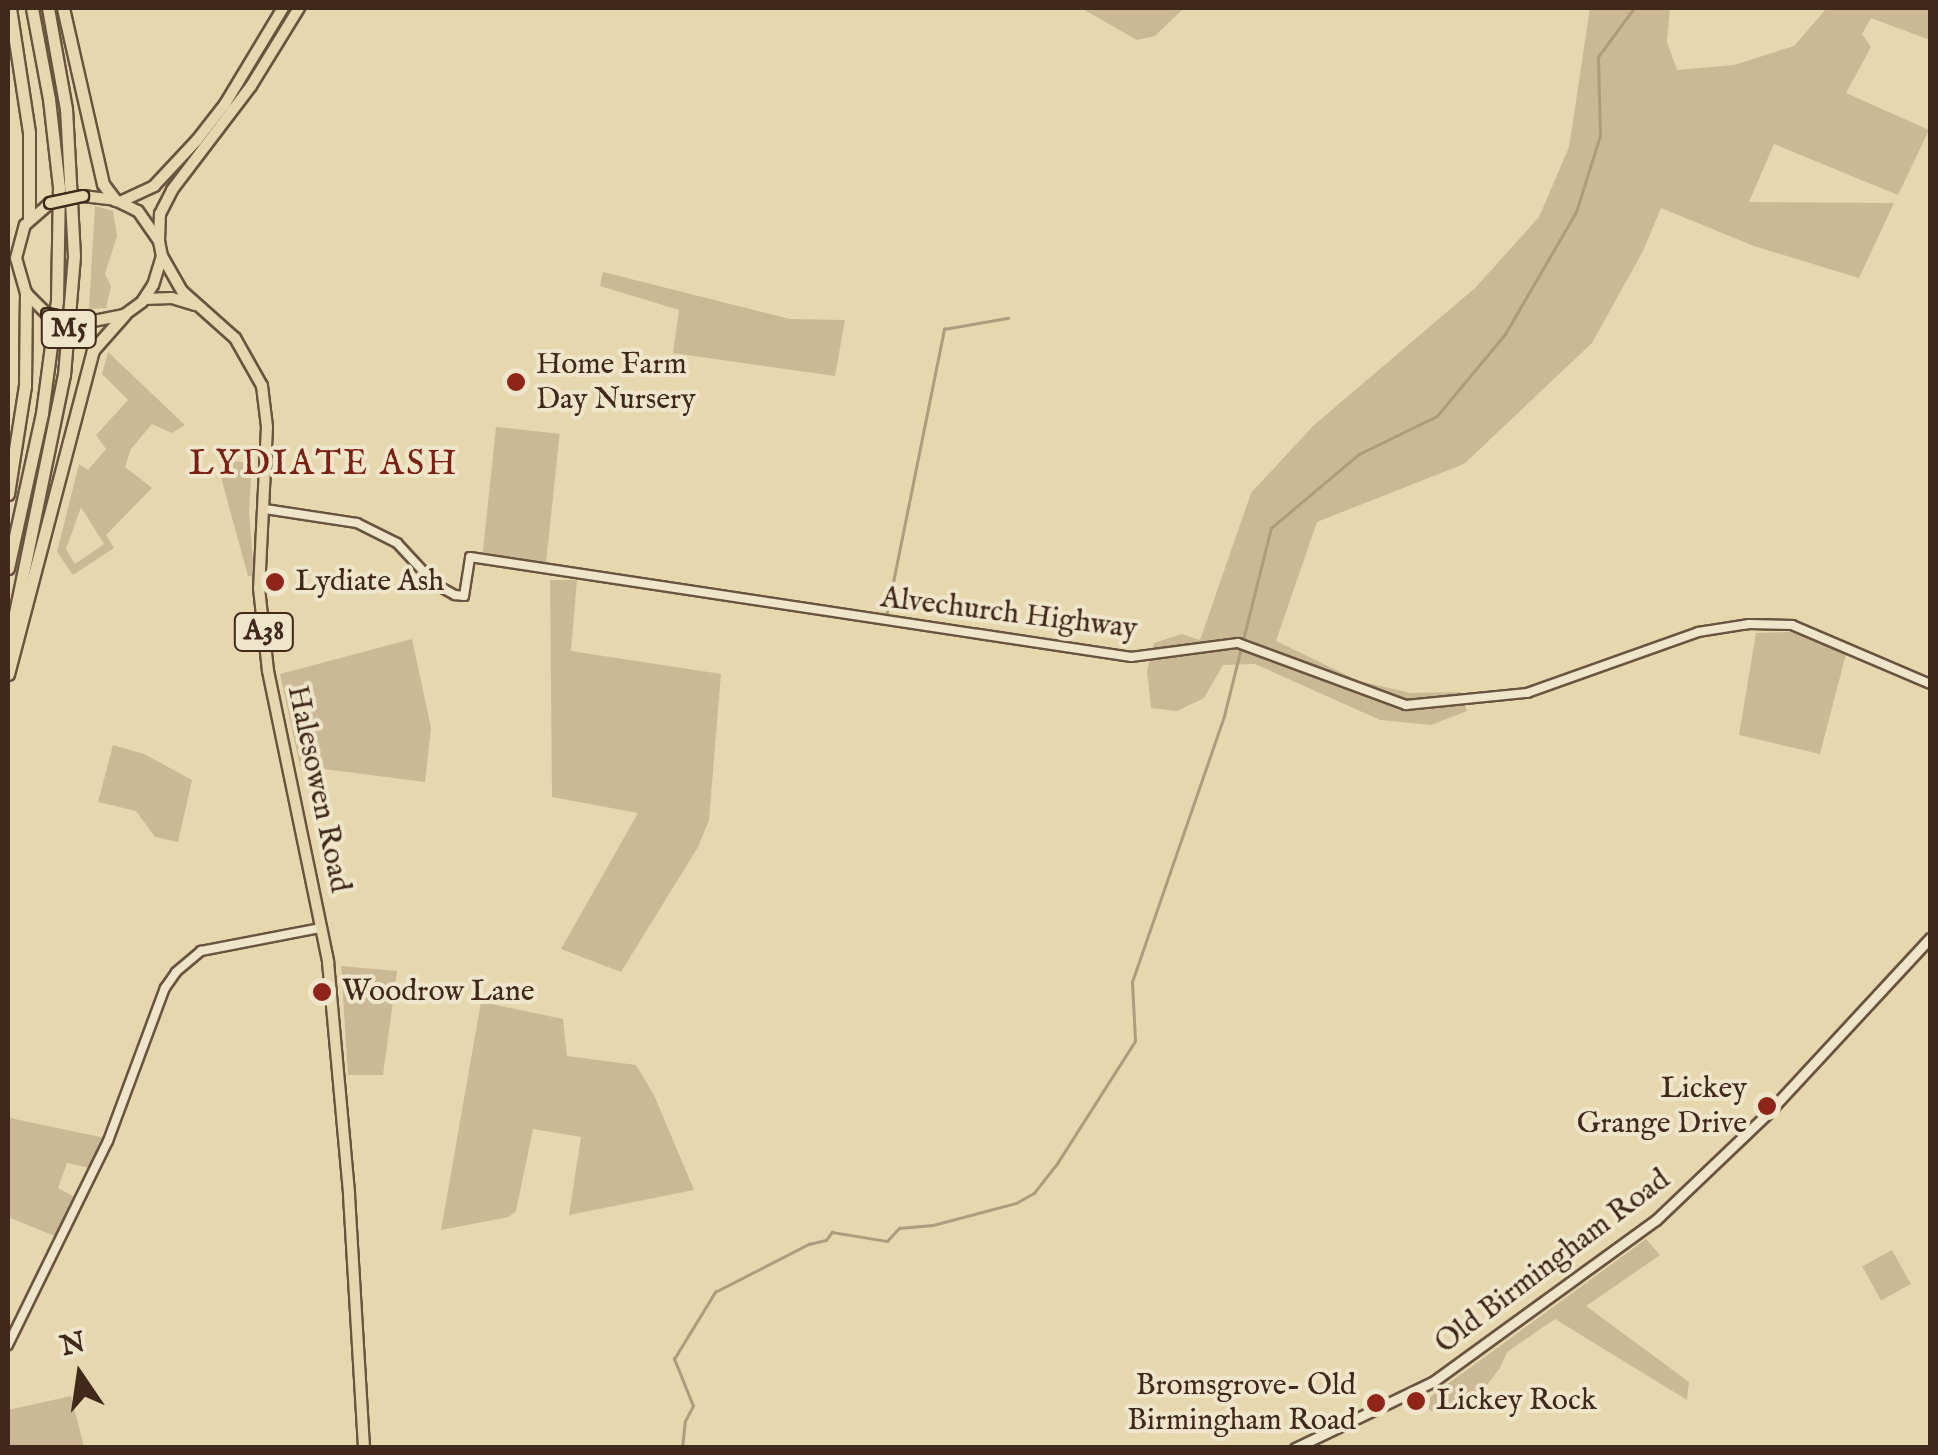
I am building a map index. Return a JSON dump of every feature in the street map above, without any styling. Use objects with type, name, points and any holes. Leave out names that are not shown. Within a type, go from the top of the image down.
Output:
[{"type":"highway","points":[[10,8],[30,132],[27,222]]},
{"type":"highway","name":"M5","points":[[8,568],[42,413],[58,284],[59,187],[32,8]]},
{"type":"highway","name":"M5","points":[[8,646],[64,375],[74,256],[66,108],[48,8]]},
{"type":"highway","points":[[63,8],[102,184],[117,201]]},
{"type":"highway","points":[[117,201],[154,186],[197,140],[225,104],[282,8]]},
{"type":"highway","points":[[8,674],[94,350],[124,315],[144,300],[162,256],[164,203],[251,86],[299,8]]},
{"type":"highway","points":[[19,279],[18,240],[27,222],[50,202],[83,196],[117,201],[138,211],[160,241]]},
{"type":"highway","points":[[10,226],[27,222]]},
{"type":"highway","points":[[8,256],[26,293],[47,314],[88,322],[124,315]]},
{"type":"highway","name":"Halesowen Road","points":[[162,256],[196,305],[235,338],[262,386],[267,427],[259,588],[268,671],[321,928],[339,1075],[364,1448]]},
{"type":"highway","points":[[8,494],[25,386],[26,293]]},
{"type":"highway","points":[[144,300],[172,298],[196,305]]},
{"type":"main road","name":"Old Birmingham Road","points":[[1295,1448],[1434,1382],[1656,1220],[1767,1114],[1930,938]]},
{"type":"street","name":"Alvechurch Highway","points":[[264,509],[356,523],[397,543],[444,591],[464,596],[470,557],[1131,657],[1238,644],[1406,706],[1527,693],[1698,632],[1749,624],[1792,624],[1930,684]]},
{"type":"street","points":[[8,1345],[108,1141],[165,988],[176,972],[201,952],[321,928]]},
{"type":"shaded area","points":[[1081,8],[1184,8],[1155,36],[1137,40]]},
{"type":"shaded area","points":[[1590,8],[1670,8],[1667,42],[1677,70],[1734,65],[1794,46],[1827,8],[1930,8],[1930,40],[1871,18],[1862,34],[1871,47],[1846,93],[1929,130],[1898,195],[1774,144],[1749,202],[1894,203],[1859,278],[1754,246],[1661,208],[1643,251],[1592,343],[1464,464],[1317,522],[1276,641],[1359,681],[1411,693],[1460,692],[1467,711],[1431,725],[1380,720],[1255,664],[1223,665],[1204,698],[1177,711],[1151,708],[1147,671],[1154,643],[1182,634],[1200,640],[1251,493],[1313,426],[1475,288],[1539,217],[1569,147]]},
{"type":"shaded area","points":[[95,206],[113,211],[117,236],[105,274],[111,286],[106,308],[89,309]]},
{"type":"shaded area","points":[[603,272],[790,319],[845,320],[835,376],[673,353],[679,310],[600,286]]},
{"type":"shaded area","points":[[108,352],[185,425],[172,433],[152,424],[131,449],[125,467],[152,488],[106,535],[114,548],[73,575],[57,552],[79,464],[88,470],[106,449],[96,435],[128,400],[102,374]],"holes":[[[81,507],[104,544],[75,564],[66,549]]]},
{"type":"shaded area","points":[[496,427],[560,434],[546,565],[482,558]]},
{"type":"shaded area","points":[[224,459],[252,464],[249,511],[254,576],[248,576],[219,470]]},
{"type":"shaded area","points":[[550,580],[577,580],[571,651],[721,674],[709,820],[698,847],[621,972],[561,949],[638,813],[552,797]]},
{"type":"shaded area","points":[[1790,632],[1846,654],[1820,754],[1739,735],[1756,633]]},
{"type":"shaded area","points":[[412,639],[431,728],[425,782],[300,766],[280,674]]},
{"type":"shaded area","points":[[113,745],[144,754],[192,780],[178,842],[155,837],[136,811],[98,802]]},
{"type":"shaded area","points":[[341,966],[397,971],[383,1075],[348,1075]]},
{"type":"shaded area","points":[[481,1002],[563,1019],[567,1056],[636,1065],[654,1095],[694,1190],[569,1215],[581,1137],[533,1129],[516,1211],[509,1217],[441,1230]]},
{"type":"shaded area","points":[[10,1118],[105,1138],[90,1168],[67,1163],[58,1188],[76,1198],[57,1237],[8,1217]]},
{"type":"shaded area","points":[[1646,1239],[1660,1255],[1586,1306],[1689,1382],[1687,1400],[1555,1319],[1507,1352],[1500,1368],[1471,1406],[1450,1413],[1431,1411],[1423,1402]]},
{"type":"shaded area","points":[[1892,1250],[1911,1284],[1881,1301],[1862,1266]]},
{"type":"shaded area","points":[[71,1396],[84,1447],[8,1447],[8,1410]]},
{"type":"waterway","points":[[682,1448],[685,1421],[693,1406],[674,1359],[715,1292],[809,1244],[826,1240],[832,1232],[887,1241],[899,1228],[933,1225],[1016,1203],[1034,1193],[1058,1162],[1135,1041],[1132,982],[1224,716],[1271,528],[1359,454],[1437,416],[1505,334],[1576,212],[1600,136],[1598,57],[1634,8]]},
{"type":"waterway","points":[[886,617],[944,329],[1008,318]]},
{"type":"place","name":"Home Farm Day Nursery","points":[[516,382]]},
{"type":"place","name":"Lydiate Ash","points":[[275,582]]},
{"type":"place","name":"Woodrow Lane","points":[[322,992]]},
{"type":"place","name":"Lickey Grange Drive","points":[[1767,1106]]},
{"type":"place","name":"Lickey Rock","points":[[1416,1401]]},
{"type":"place","name":"Bromsgrove- Old Birmingham Road","points":[[1376,1403]]},
{"type":"district","name":"LYDIATE ASH","points":[[324,465]]}]
